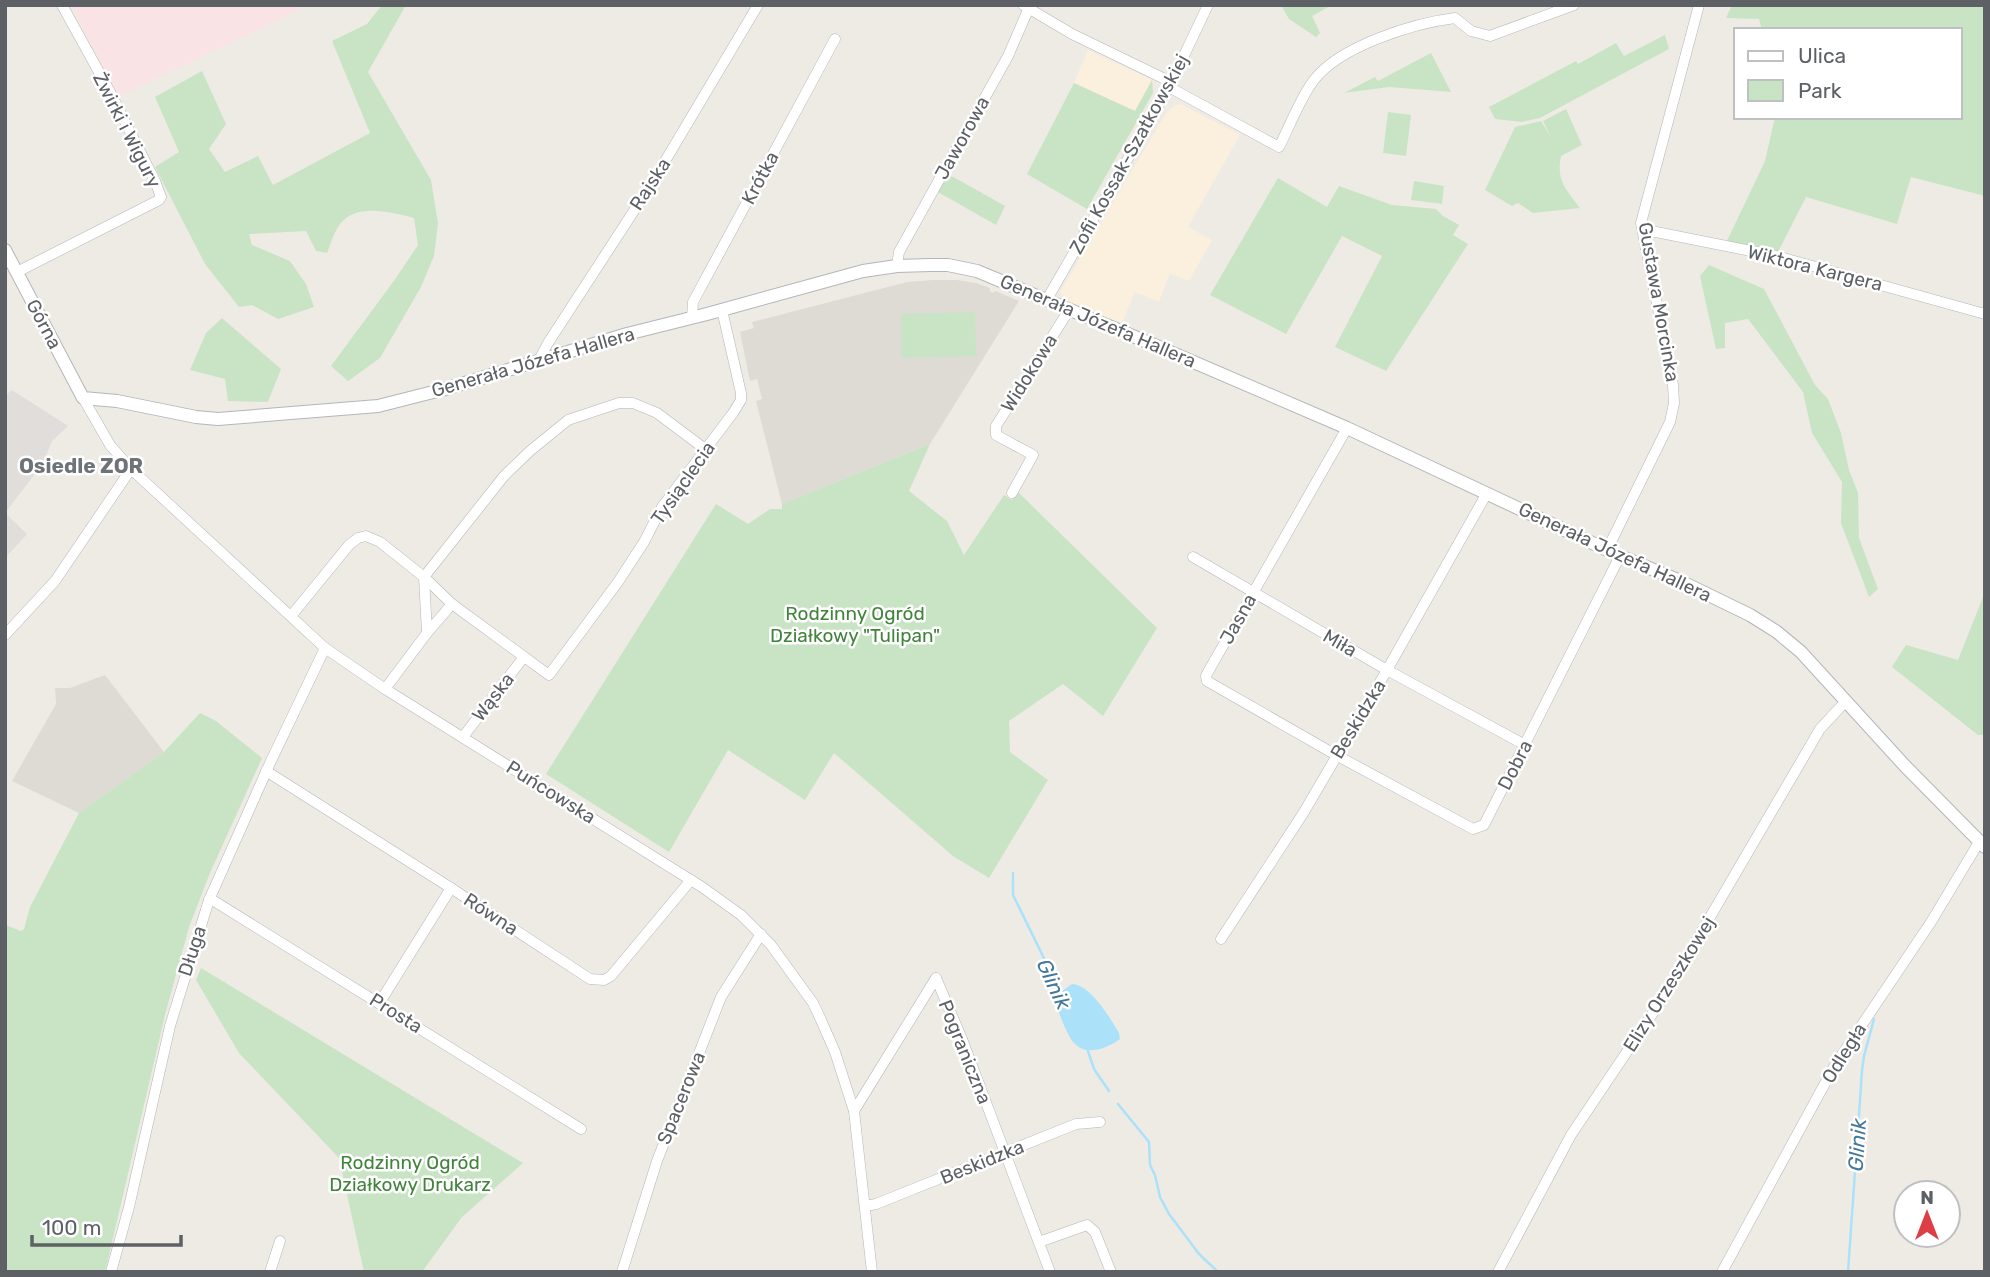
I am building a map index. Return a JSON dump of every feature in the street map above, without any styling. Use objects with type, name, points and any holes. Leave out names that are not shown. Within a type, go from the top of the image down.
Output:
[{"type":"street","name":"Żwirki i Wigury","points":[[16,272],[159,200],[160,197],[153,177],[110,92],[62,5]]},
{"type":"street","name":"Rajska","points":[[542,361],[541,356],[548,343],[652,183],[758,5]]},
{"type":"street","name":"Zofii Kossak-Szatkowskiej","points":[[1046,301],[1170,84],[1208,5]]},
{"type":"street","points":[[1449,5],[1455,18],[1471,32],[1489,36],[1574,5]]},
{"type":"street","name":"Gustawa Morcinka","points":[[1607,550],[1670,422],[1674,403],[1674,385],[1641,223],[1695,6]]},
{"type":"street","points":[[1026,8],[1170,84],[1279,147],[1314,80],[1325,68],[1339,58],[1390,33],[1455,18]]},
{"type":"street","name":"Jaworowa","points":[[897,266],[898,252],[1007,56],[1026,8]]},
{"type":"street","name":"Krótka","points":[[692,318],[693,302],[835,39]]},
{"type":"street","name":"Wiktora Kargera","points":[[1644,233],[1665,233],[1776,256],[1985,314]]},
{"type":"street","name":"Górna","points":[[5,250],[83,398]]},
{"type":"street","name":"Generała Józefa Hallera","points":[[83,398],[117,401],[207,419],[378,405],[445,389],[627,334],[863,271],[897,266],[962,267],[1147,342],[1347,428],[1749,615],[1777,632],[1801,652],[1982,845]]},
{"type":"street","name":"Tysiąclecia","points":[[523,658],[549,675],[618,582],[644,542],[662,506],[741,400],[722,310]]},
{"type":"street","name":"Widokowa","points":[[1012,493],[1033,455],[996,435],[996,426],[1069,310]]},
{"type":"street","name":"Puńcowska","points":[[83,398],[110,445],[131,469],[325,648],[691,880],[741,915],[761,934],[787,965],[813,1003],[835,1052],[854,1111],[872,1272]]},
{"type":"street","points":[[427,633],[424,577],[504,476],[568,420],[619,403],[633,403],[657,414],[705,449]]},
{"type":"street","name":"Jasna","points":[[1336,755],[1207,681],[1206,676],[1347,428]]},
{"type":"street","points":[[5,635],[55,581],[131,469]]},
{"type":"street","name":"Beskidzka","points":[[1221,939],[1304,812],[1487,493]]},
{"type":"street","points":[[291,616],[349,545],[366,536],[380,542],[424,577],[452,604],[523,658]]},
{"type":"street","name":"Dobra","points":[[1336,755],[1473,830],[1484,825],[1620,556]]},
{"type":"street","name":"Miła","points":[[1193,557],[1387,670],[1525,745]]},
{"type":"street","points":[[385,688],[452,604]]},
{"type":"street","name":"Długa","points":[[111,1272],[130,1207],[170,1026],[209,900],[266,771],[325,648]]},
{"type":"street","name":"Wąska","points":[[463,737],[523,658]]},
{"type":"street","name":"Elizy Orzeszkowej","points":[[1498,1272],[1571,1135],[1661,1001],[1821,729],[1846,701]]},
{"type":"street","name":"Równa","points":[[266,771],[596,981],[611,976],[691,880]]},
{"type":"street","name":"Odległa","points":[[1721,1272],[1835,1065],[1982,845]]},
{"type":"street","points":[[380,1002],[451,888]]},
{"type":"street","name":"Prosta","points":[[209,900],[380,1002],[581,1129]]},
{"type":"street","name":"Spacerowa","points":[[622,1272],[657,1161],[721,997],[761,934]]},
{"type":"street","name":"Pograniczna","points":[[854,1111],[936,978],[962,1039],[1050,1272]]},
{"type":"street","name":"Beskidzka","points":[[866,1206],[1076,1124],[1100,1122]]},
{"type":"street","points":[[1039,1242],[1087,1225],[1095,1233],[1111,1272]]},
{"type":"street","points":[[270,1272],[279,1241]]},
{"type":"shaded area","points":[[71,5],[297,5],[299,10],[118,97]]},
{"type":"shaded area","points":[[1088,50],[1152,80],[1135,111],[1074,83]]},
{"type":"shaded area","points":[[1181,104],[1240,135],[1188,227],[1212,240],[1189,281],[1170,273],[1159,302],[1135,292],[1122,323],[1065,302],[1060,292],[1166,113],[1175,105]]},
{"type":"shaded area","points":[[933,280],[976,283],[990,288],[993,293],[995,291],[1019,301],[930,444],[782,504],[756,401],[762,399],[757,379],[750,381],[740,332],[754,328],[752,322],[907,282]]},
{"type":"shaded area","points":[[12,390],[68,426],[52,441],[43,463],[5,513],[5,396]]},
{"type":"shaded area","points":[[5,513],[27,534],[5,558]]},
{"type":"shaded area","points":[[105,675],[164,752],[79,813],[12,781],[56,704],[55,688],[70,688]]},
{"type":"green space","points":[[382,5],[406,5],[368,72],[431,180],[438,223],[434,256],[421,287],[380,358],[348,381],[331,366],[418,245],[414,218],[373,211],[353,214],[338,227],[327,253],[316,251],[306,231],[249,234],[252,245],[290,261],[306,284],[314,307],[278,319],[252,305],[239,307],[205,264],[155,167],[179,152],[155,97],[202,71],[226,124],[209,149],[225,172],[258,156],[273,185],[370,133],[332,41],[367,24]]},
{"type":"green space","points":[[1281,5],[1332,5],[1312,16],[1320,33],[1316,37],[1289,19]]},
{"type":"green space","points":[[1732,5],[1985,5],[1985,196],[1911,177],[1897,224],[1806,197],[1778,252],[1726,243],[1765,161],[1775,119],[1962,119],[1962,28],[1761,28],[1759,19],[1726,18]]},
{"type":"green space","points":[[1665,35],[1669,49],[1540,118],[1522,122],[1495,119],[1489,107],[1616,43],[1624,56]]},
{"type":"green space","points":[[1431,53],[1451,92],[1389,87],[1344,93],[1375,77],[1378,81]]},
{"type":"green space","points":[[1152,80],[1153,93],[1087,209],[1027,174],[1074,83],[1135,111]]},
{"type":"green space","points":[[1566,109],[1582,145],[1561,156],[1560,172],[1563,184],[1580,208],[1533,213],[1518,203],[1512,206],[1485,190],[1515,127],[1541,121],[1551,137],[1543,121]]},
{"type":"green space","points":[[1388,112],[1411,115],[1406,156],[1383,153]]},
{"type":"green space","points":[[948,174],[1005,206],[996,225],[938,192]]},
{"type":"green space","points":[[1278,178],[1327,207],[1339,186],[1392,205],[1436,209],[1459,225],[1453,235],[1468,244],[1386,371],[1335,347],[1382,256],[1342,236],[1286,334],[1210,295]]},
{"type":"green space","points":[[1414,181],[1444,186],[1442,204],[1411,200]]},
{"type":"green space","points":[[1709,265],[1764,289],[1815,385],[1828,399],[1858,493],[1859,538],[1878,589],[1869,597],[1841,523],[1842,482],[1812,433],[1803,392],[1748,319],[1725,323],[1725,348],[1716,349],[1700,276]]},
{"type":"green space","points":[[975,312],[976,356],[902,358],[901,314]]},
{"type":"green space","points":[[222,318],[281,369],[268,402],[228,401],[225,379],[190,370],[206,333]]},
{"type":"green space","name":"Rodzinny Ogród Działkowy \"Tulipan\"","points":[[930,444],[909,491],[947,521],[964,555],[1004,495],[1012,500],[1018,492],[1157,628],[1103,716],[1063,684],[1009,721],[1010,752],[1048,780],[989,878],[953,856],[834,753],[805,800],[728,750],[669,852],[546,774],[716,504],[748,524],[770,509],[782,509],[782,504]]},
{"type":"green space","points":[[1985,592],[1985,735],[1978,735],[1892,667],[1906,645],[1958,660]]},
{"type":"green space","points":[[200,713],[216,721],[262,758],[210,873],[189,927],[165,1015],[105,1272],[5,1272],[5,925],[21,931],[24,929],[30,907],[79,813],[164,752]]},
{"type":"green space","name":"Rodzinny Ogród Działkowy Drukarz","points":[[201,968],[523,1163],[462,1217],[422,1272],[364,1272],[339,1158],[239,1053],[196,980]]},
{"type":"water","points":[[1072,984],[1093,996],[1111,1019],[1120,1039],[1097,1050],[1085,1050],[1071,1040],[1055,1003],[1055,996]]},
{"type":"waterway","name":"Glinik","points":[[1013,873],[1013,895],[1062,995]]},
{"type":"waterway","name":"Glinik","points":[[1848,1272],[1862,1071],[1874,1019]]},
{"type":"waterway","name":"Glinik","points":[[1087,1048],[1094,1069],[1109,1091]]},
{"type":"waterway","name":"Glinik","points":[[1118,1104],[1149,1142],[1150,1165],[1160,1197],[1169,1214],[1199,1254],[1218,1272]]},
{"type":"district","name":"Osiedle ZOR","points":[[81,465]]}]
